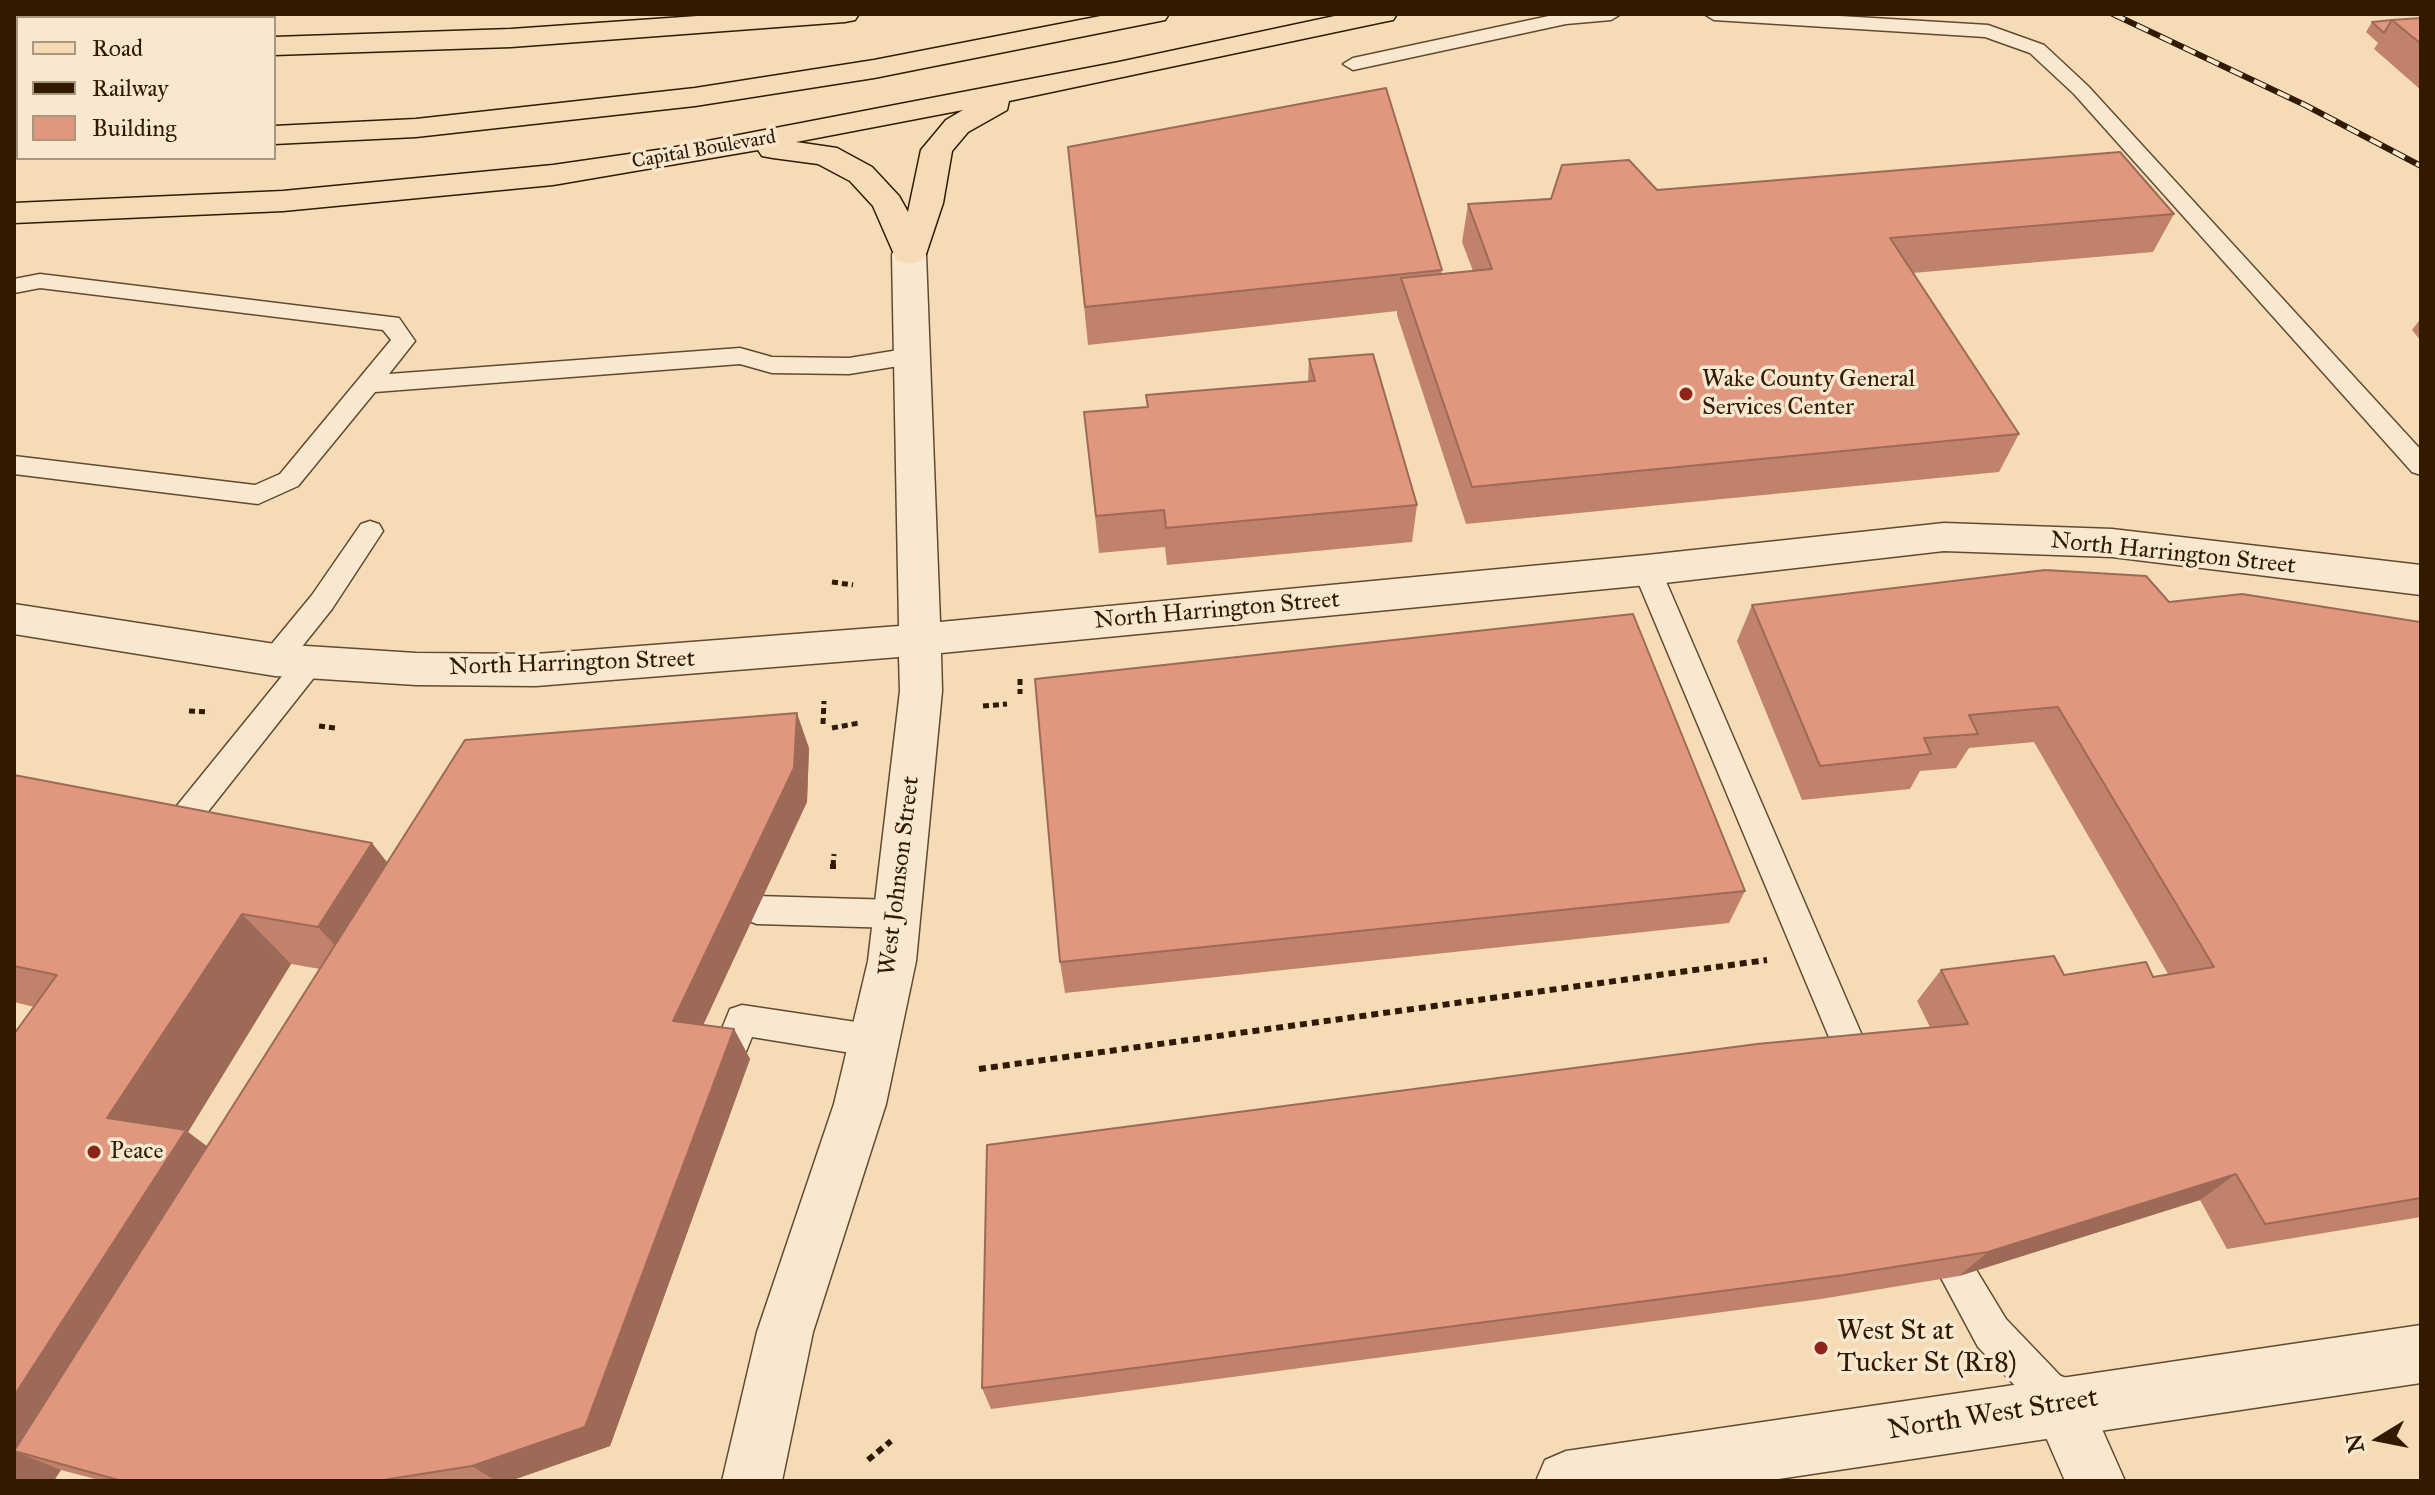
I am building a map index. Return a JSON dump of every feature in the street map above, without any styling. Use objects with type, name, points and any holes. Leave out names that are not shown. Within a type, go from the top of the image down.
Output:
[{"type":"main road","points":[[276,46],[511,38],[845,14]]},
{"type":"main road","points":[[276,135],[416,128],[695,97],[874,69],[1155,14]]},
{"type":"main road","name":"Capital Boulevard","points":[[14,213],[283,201],[421,189],[671,157],[1057,83],[1383,14]]},
{"type":"main road","points":[[909,254],[927,203],[934,155],[948,134],[981,110],[1057,83]]},
{"type":"main road","points":[[671,157],[793,149],[837,159],[861,174],[880,192],[909,254]]},
{"type":"street","name":"West Johnson Street","points":[[752,1481],[785,1332],[860,1104],[876,1041],[896,914],[919,725],[920,638],[909,254]]},
{"type":"street","name":"North Harrington Street","points":[[14,619],[292,661],[471,671],[596,668],[1647,570],[1944,537],[2112,543],[2421,580]]},
{"type":"street","name":"North West Street","points":[[1566,1481],[2061,1405],[2421,1354]]},
{"type":"street","points":[[2061,1405],[2095,1481]]},
{"type":"lane","points":[[1353,64],[1566,18],[1611,14]]},
{"type":"lane","points":[[1714,14],[1988,31],[2037,49],[2081,90],[2421,466]]},
{"type":"lane","points":[[14,286],[40,281],[391,323],[403,341],[289,480],[258,495],[14,465]]},
{"type":"lane","points":[[368,384],[740,356],[772,365],[849,366],[911,356]]},
{"type":"lane","points":[[161,847],[292,661],[322,602],[370,531]]},
{"type":"lane","points":[[1647,570],[1856,1061]]},
{"type":"lane","points":[[757,910],[896,914]]},
{"type":"lane","points":[[707,1105],[742,1020],[876,1041]]},
{"type":"lane","points":[[1959,1276],[1992,1333],[2061,1405]]},
{"type":"path","points":[[832,582],[853,585]]},
{"type":"path","points":[[1020,679],[1020,694]]},
{"type":"path","points":[[823,724],[824,701]]},
{"type":"path","points":[[983,706],[1007,704]]},
{"type":"path","points":[[189,711],[209,712]]},
{"type":"path","points":[[832,728],[859,723]]},
{"type":"path","points":[[319,726],[335,728]]},
{"type":"path","points":[[979,1069],[1810,954]]},
{"type":"path","points":[[868,1460],[891,1441]]},
{"type":"building","points":[[2421,18],[2421,44],[2392,20]]},
{"type":"building","points":[[2392,20],[2384,33],[2372,22]]},
{"type":"building","points":[[1386,88],[1442,270],[1085,307],[1068,147]]},
{"type":"building","name":"Wake County General Services Center","points":[[2120,152],[2174,214],[1890,238],[2019,434],[1472,487],[1401,278],[1492,269],[1468,204],[1551,199],[1562,165],[1629,160],[1657,190]]},
{"type":"building","points":[[1373,354],[1417,505],[1166,528],[1164,510],[1096,516],[1084,412],[1148,407],[1146,395],[1315,381],[1309,359]]},
{"type":"building","points":[[2045,570],[2146,576],[2169,602],[2242,594],[2421,623],[2421,1198],[2265,1224],[2236,1174],[1988,1252],[1844,1275],[982,1388],[987,1145],[1757,1044],[1968,1024],[1941,970],[2054,956],[2064,975],[2146,962],[2153,977],[2214,967],[2058,707],[1969,715],[1978,734],[1924,738],[1931,754],[1820,766],[1752,605]]},
{"type":"building","points":[[1633,614],[1745,891],[1060,962],[1035,679]]},
{"type":"building","points":[[797,713],[794,768],[673,1021],[734,1029],[585,1427],[472,1466],[377,1481],[122,1481],[14,1451],[465,740]]},
{"type":"building","points":[[14,775],[372,843],[318,927],[242,914],[107,1118],[186,1130],[14,1396],[14,1034],[57,975],[14,966]]},
{"type":"railway","points":[[2113,14],[2305,105],[2421,166]]},
{"type":"place","name":"Wake County General Services Center","points":[[1686,394]]},
{"type":"place","name":"Peace","points":[[94,1152]]},
{"type":"place","name":"West St at Tucker St (R18)","points":[[1821,1348]]}]
